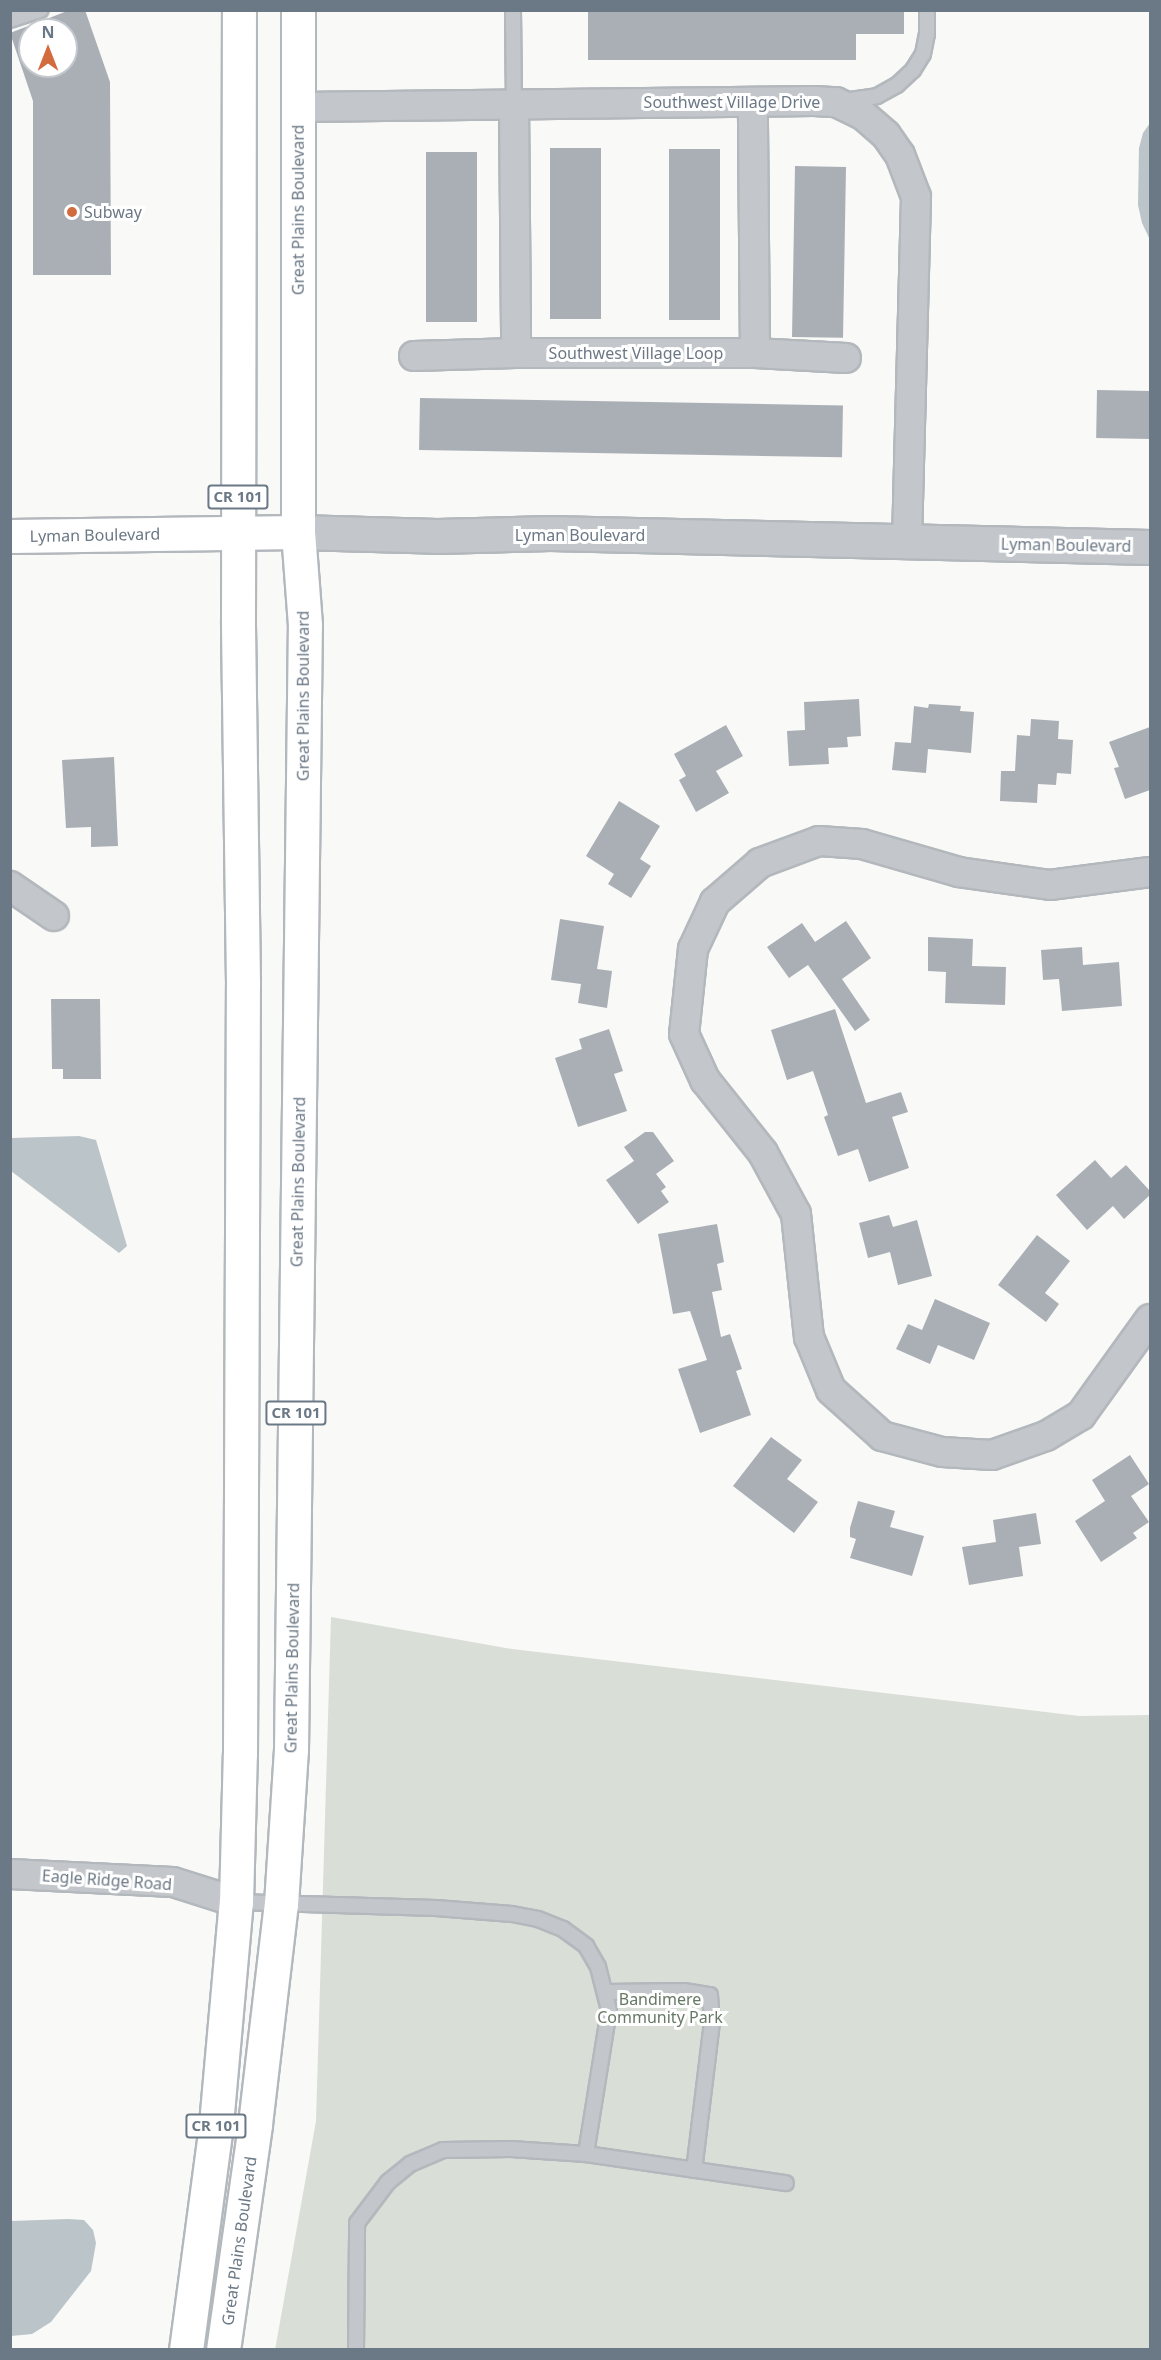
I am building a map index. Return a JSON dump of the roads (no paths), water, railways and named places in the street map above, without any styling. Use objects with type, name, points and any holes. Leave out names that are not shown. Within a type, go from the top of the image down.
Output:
[{"type":"main road","name":"CR 101","points":[[186,2349],[216,2124],[236,1902],[240,1743],[243,994],[238,10]]},
{"type":"main road","name":"Great Plains Boulevard","points":[[223,2349],[255,2124],[280,1904],[291,1749],[304,625],[298,532],[298,10]]},
{"type":"main road","name":"Lyman Boulevard","points":[[10,536],[298,532]]},
{"type":"street","points":[[753,102],[755,353]]},
{"type":"street","name":"Southwest Village Drive","points":[[298,107],[514,103],[836,102],[863,115],[886,135],[900,155],[916,197],[907,542]]},
{"type":"street","points":[[514,103],[516,353]]},
{"type":"street","name":"Southwest Village Loop","points":[[414,356],[516,353],[755,353],[846,358]]},
{"type":"street","name":"Lyman Boulevard","points":[[298,532],[437,536],[550,533],[1150,547]]},
{"type":"street","points":[[1150,872],[1050,885],[959,872],[862,844],[819,841],[760,863],[715,902],[693,949],[684,1034],[705,1080],[763,1153],[796,1214],[809,1337],[831,1390],[882,1436],[942,1452],[992,1455],[1046,1436],[1081,1415],[1150,1319]]},
{"type":"street","points":[[10,886],[54,916]]},
{"type":"street","name":"Eagle Ridge Road","points":[[10,1874],[173,1882],[236,1902]]},
{"type":"lane","points":[[10,20],[40,10]]},
{"type":"lane","points":[[513,10],[514,103]]},
{"type":"lane","points":[[836,102],[877,96],[897,85],[913,70],[923,54],[927,34],[927,10]]},
{"type":"lane","points":[[236,1902],[436,1908],[538,1919],[563,1929],[586,1946],[598,1967],[609,2010],[586,2154]]},
{"type":"lane","points":[[604,1992],[684,1991],[710,1995],[712,2022],[694,2170]]},
{"type":"lane","points":[[356,2349],[357,2223],[388,2182],[410,2164],[443,2150],[511,2149],[586,2154],[786,2183]]},
{"type":"place","name":"Subway","points":[[72,212]]},
{"type":"park label","name":"Bandimere Community Park","points":[[660,2008]]}]
